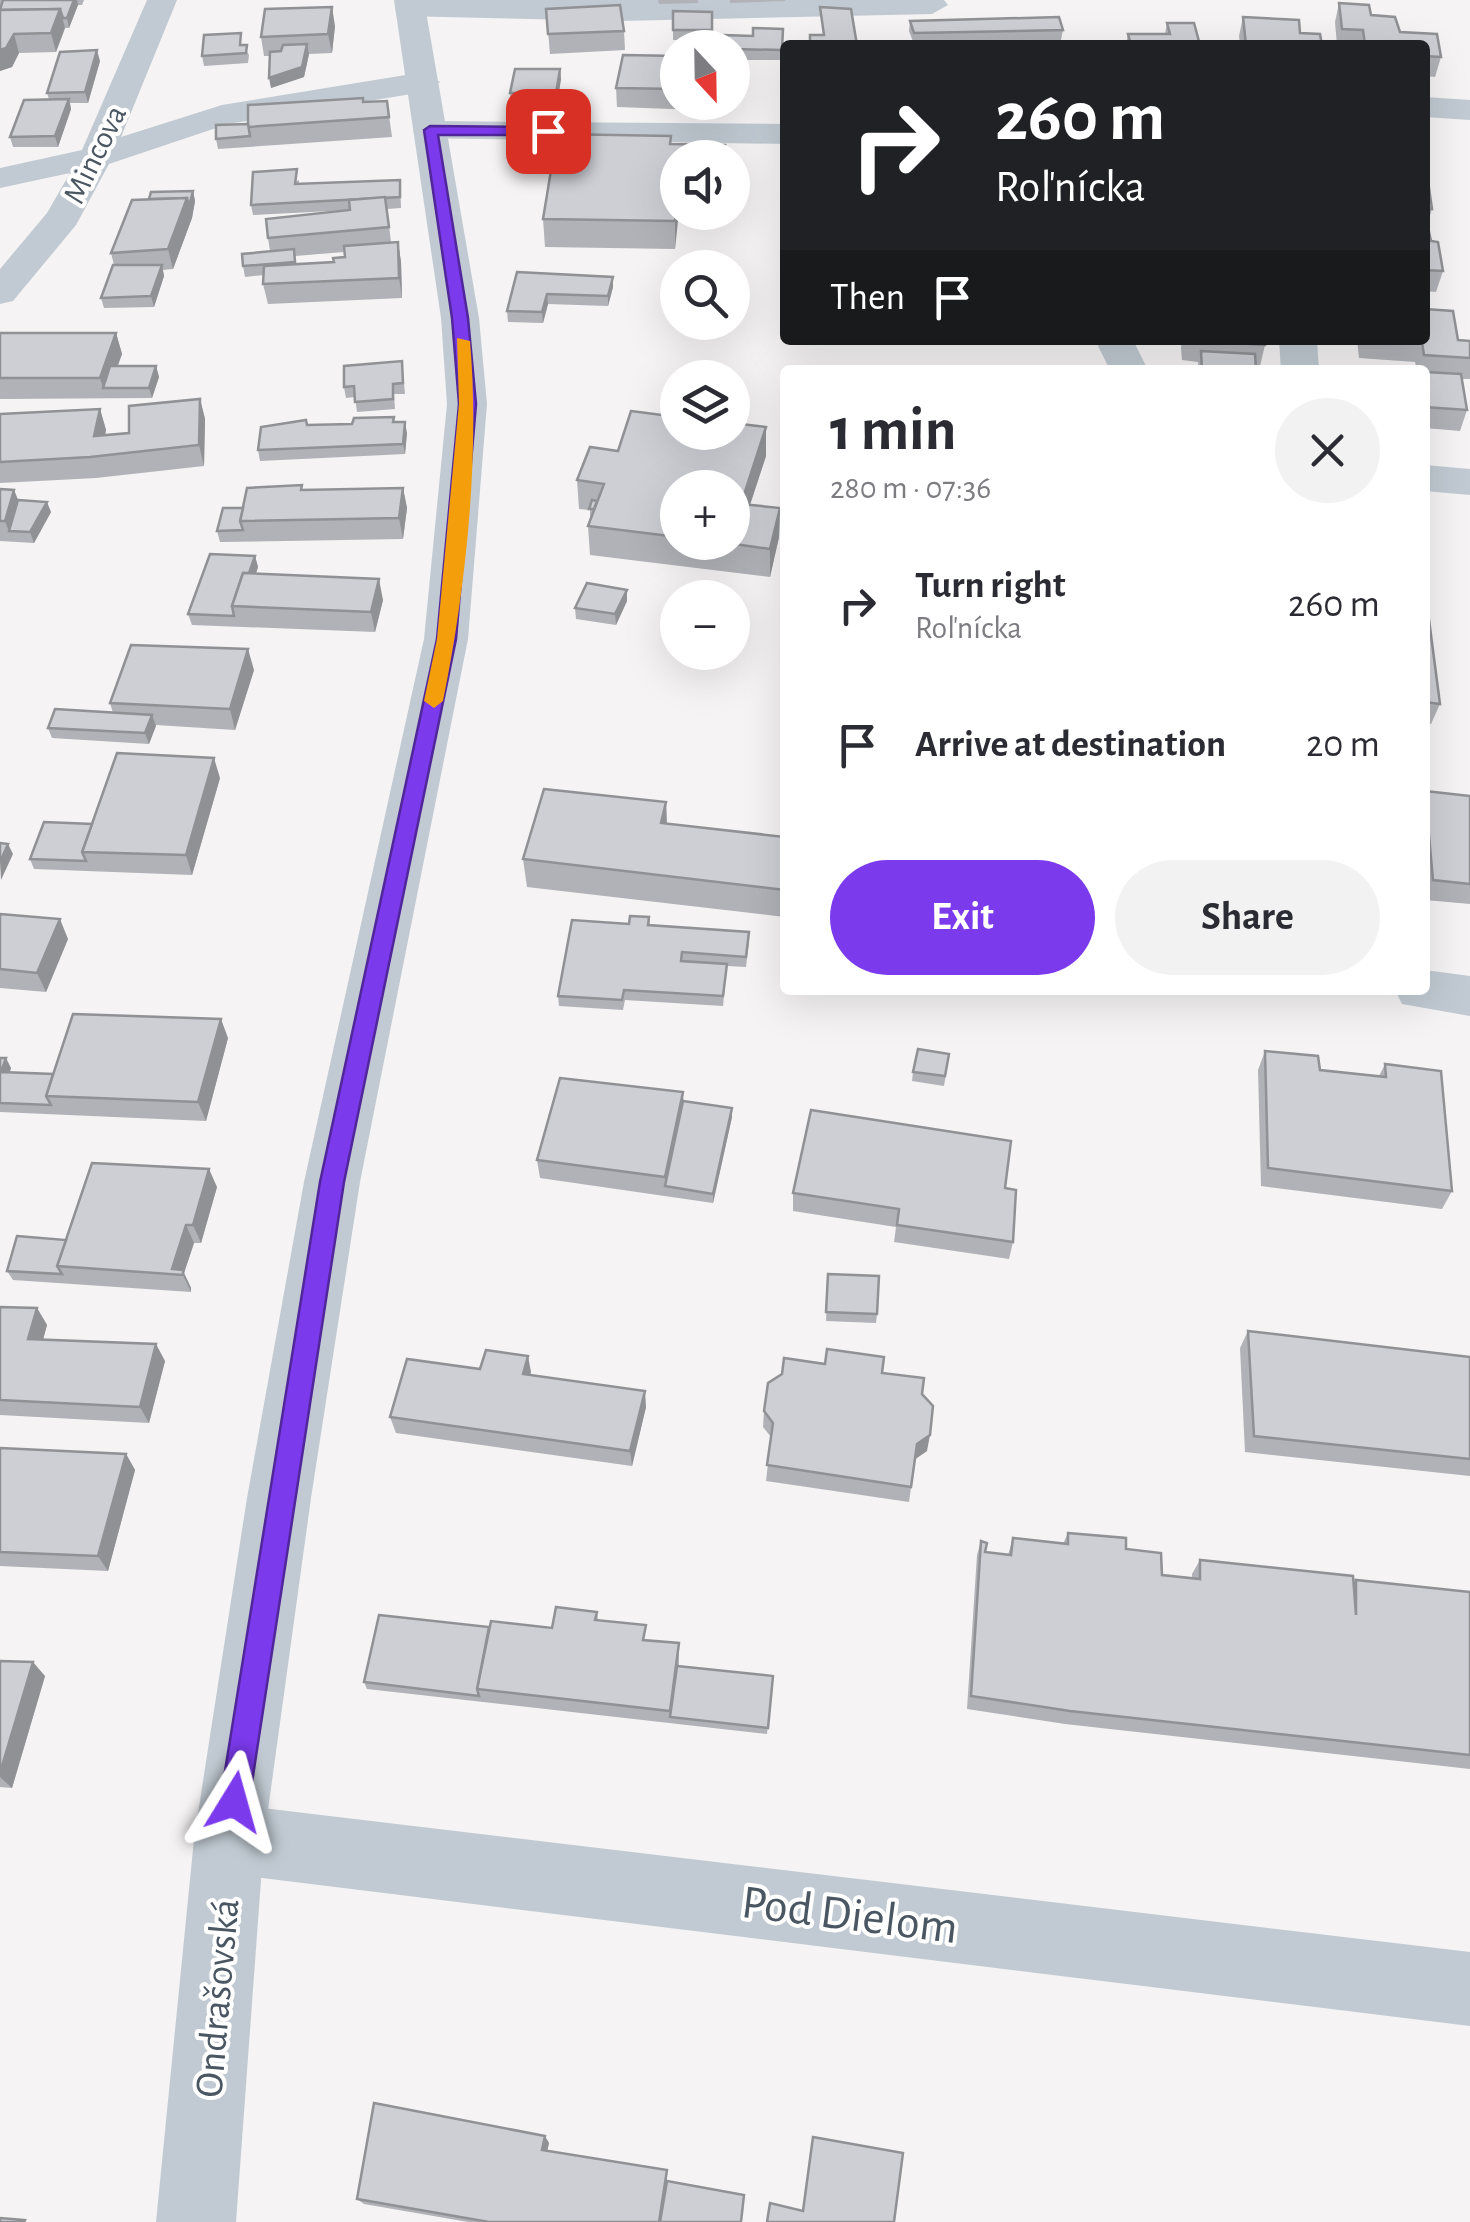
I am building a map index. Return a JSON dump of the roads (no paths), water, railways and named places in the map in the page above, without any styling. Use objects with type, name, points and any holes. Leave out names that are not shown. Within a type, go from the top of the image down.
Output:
[{"type":"street","name":"Mincova","points":[[0,293],[63,217],[96,157],[162,0]]},
{"type":"street","points":[[410,4],[620,12],[932,4]]},
{"type":"street","name":"Ondrašovská","points":[[196,2222],[229,1840],[332,1182],[446,639],[468,404],[460,318],[410,4]]},
{"type":"street","points":[[0,178],[96,157],[222,116],[427,106],[780,134]]},
{"type":"street","points":[[1430,107],[1470,110]]},
{"type":"street","points":[[1430,478],[1470,482]]},
{"type":"street","points":[[1430,991],[1470,996]]},
{"type":"street","name":"Pod Dielom","points":[[229,1840],[1470,1989]]}]
